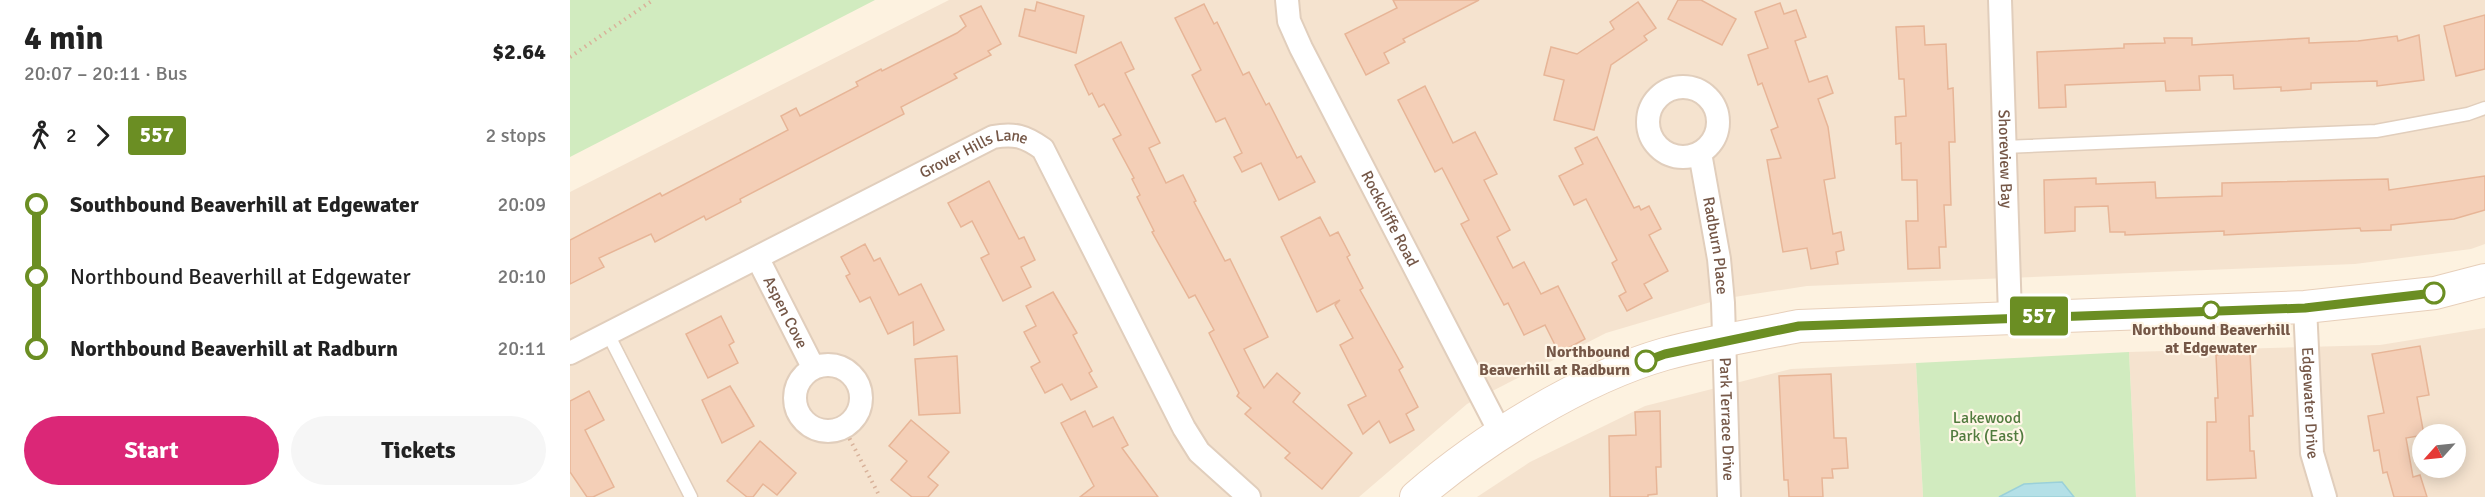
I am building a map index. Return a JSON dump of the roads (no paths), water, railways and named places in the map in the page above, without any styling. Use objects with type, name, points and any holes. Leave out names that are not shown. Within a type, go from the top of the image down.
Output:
[{"type":"street","name":"Rockcliffe Road","points":[[1287,0],[1289,21],[1301,48],[1501,434]]},
{"type":"street","name":"Shoreview Bay","points":[[2000,0],[2010,316]]},
{"type":"street","name":"Grover Hills Lane","points":[[570,352],[758,259],[993,137],[1011,134],[1028,138],[1043,149],[1184,428],[1199,453],[1249,497]]},
{"type":"street","name":"Radburn Place","points":[[1700,153],[1719,259],[1725,341]]},
{"type":"street","name":"Aspen Cove","points":[[758,259],[813,367]]},
{"type":"street","points":[[1433,491],[1501,434],[1609,374],[1665,354],[1799,326],[2010,316],[2305,308],[2434,293],[2485,280]]},
{"type":"street","name":"Edgewater Drive","points":[[2305,308],[2313,453],[2325,497]]},
{"type":"street","name":"Park Terrace Drive","points":[[1725,341],[1729,497]]},
{"type":"street","name":"Aspen Cove","points":[[824,364],[846,369],[860,388],[862,399],[859,411],[844,428],[823,431],[804,422],[798,413],[795,392],[798,382],[813,367],[824,364]]},
{"type":"lane","points":[[2004,147],[2376,130],[2437,121],[2485,108]]},
{"type":"lane","points":[[608,334],[691,497]]},
{"type":"water","points":[[2062,482],[2074,497],[1999,497],[2024,484]]},
{"type":"place","name":"Northbound Beaverhill at Edgewater","points":[[2211,310]]},
{"type":"place","name":"Northbound Beaverhill at Radburn","points":[[1646,361]]},
{"type":"park label","name":"Lakewood Park (East)","points":[[1987,427]]}]
